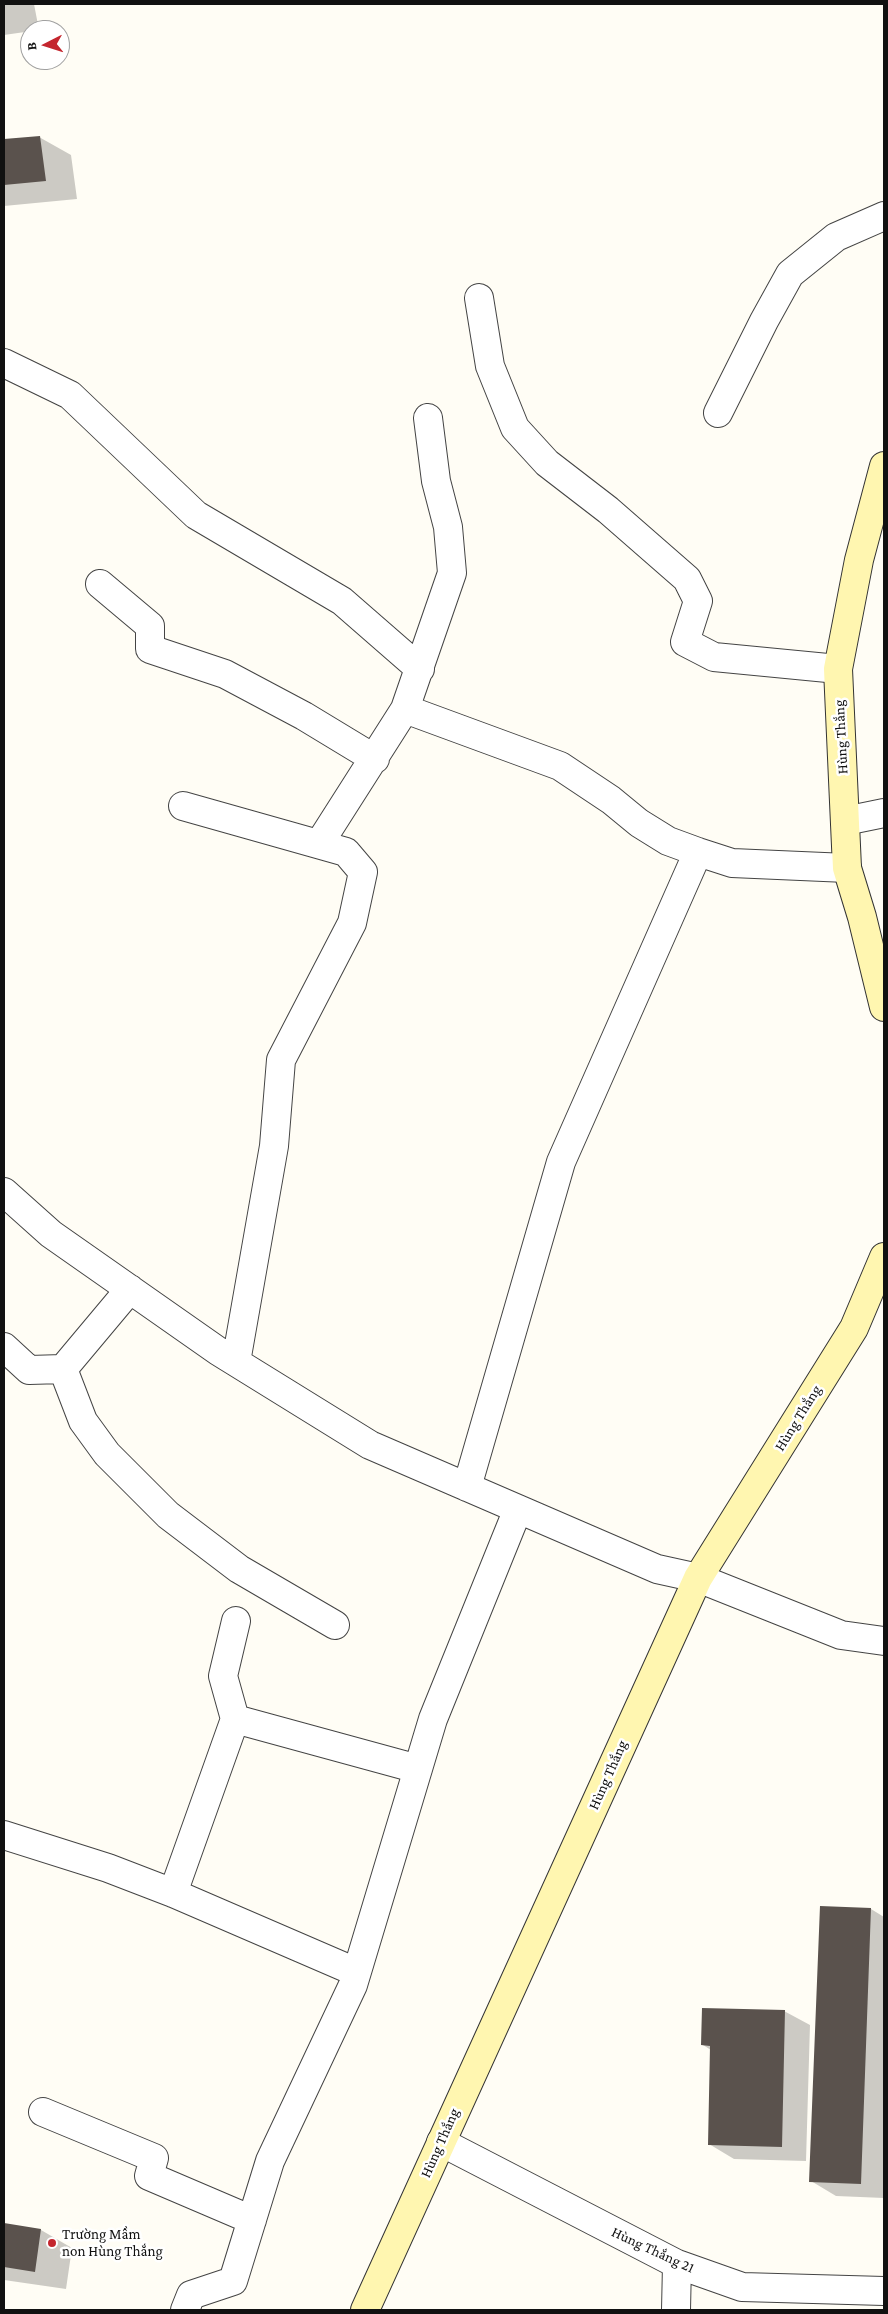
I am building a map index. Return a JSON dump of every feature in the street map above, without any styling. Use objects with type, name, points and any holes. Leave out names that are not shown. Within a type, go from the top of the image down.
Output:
[{"type":"street","points":[[718,413],[764,320],[790,274],[836,237],[884,216]]},
{"type":"street","points":[[479,298],[490,366],[515,428],[546,463],[608,510],[687,579],[698,601],[685,642],[714,657],[838,669]]},
{"type":"street","points":[[4,363],[70,395],[196,515],[342,601],[420,669]]},
{"type":"street","points":[[318,844],[375,759],[404,709],[420,669],[452,573],[448,527],[436,481],[428,418]]},
{"type":"street","name":"Hùng Thắng","points":[[884,466],[859,560],[838,669],[847,868],[862,917],[884,1007]]},
{"type":"street","points":[[100,584],[150,626],[150,649],[225,674],[304,716],[375,759]]},
{"type":"street","points":[[404,709],[560,766],[611,800],[639,823],[668,841],[698,852],[732,863],[847,868]]},
{"type":"street","points":[[183,806],[346,852],[362,872],[352,923],[281,1060],[274,1146],[236,1362]]},
{"type":"street","points":[[846,821],[884,813]]},
{"type":"street","points":[[467,1487],[561,1162],[698,852]]},
{"type":"street","points":[[4,1192],[51,1234],[130,1289],[236,1362],[370,1446],[657,1569],[698,1578],[841,1635],[884,1641]]},
{"type":"street","name":"Hùng Thắng","points":[[365,2310],[698,1578],[854,1328],[884,1257]]},
{"type":"street","points":[[4,1347],[29,1370],[63,1369],[130,1289]]},
{"type":"street","points":[[63,1369],[84,1421],[106,1454],[161,1508],[239,1569],[335,1625]]},
{"type":"street","points":[[185,2310],[191,2296],[233,2281],[270,2161],[353,1985],[433,1719],[518,1509]]},
{"type":"street","points":[[173,1892],[235,1719],[223,1676],[236,1621]]},
{"type":"street","points":[[235,1719],[418,1769]]},
{"type":"street","points":[[4,1835],[108,1868],[173,1892],[356,1972]]},
{"type":"street","points":[[43,2112],[154,2158],[149,2176],[252,2220]]},
{"type":"street","name":"Hùng Thắng 21","points":[[441,2142],[677,2264],[742,2287],[884,2291]]},
{"type":"street","points":[[676,2310],[677,2264]]},
{"type":"building","points":[[40,136],[46,181],[4,185],[4,139]]},
{"type":"building","points":[[820,1906],[871,1908],[861,2184],[809,2182]]},
{"type":"building","points":[[702,2008],[785,2010],[782,2147],[708,2145],[710,2046],[701,2045]]},
{"type":"building","points":[[4,2223],[41,2229],[35,2272],[4,2267]]},
{"type":"place","name":"Trường Mầm non Hùng Thắng","points":[[52,2243]]}]
